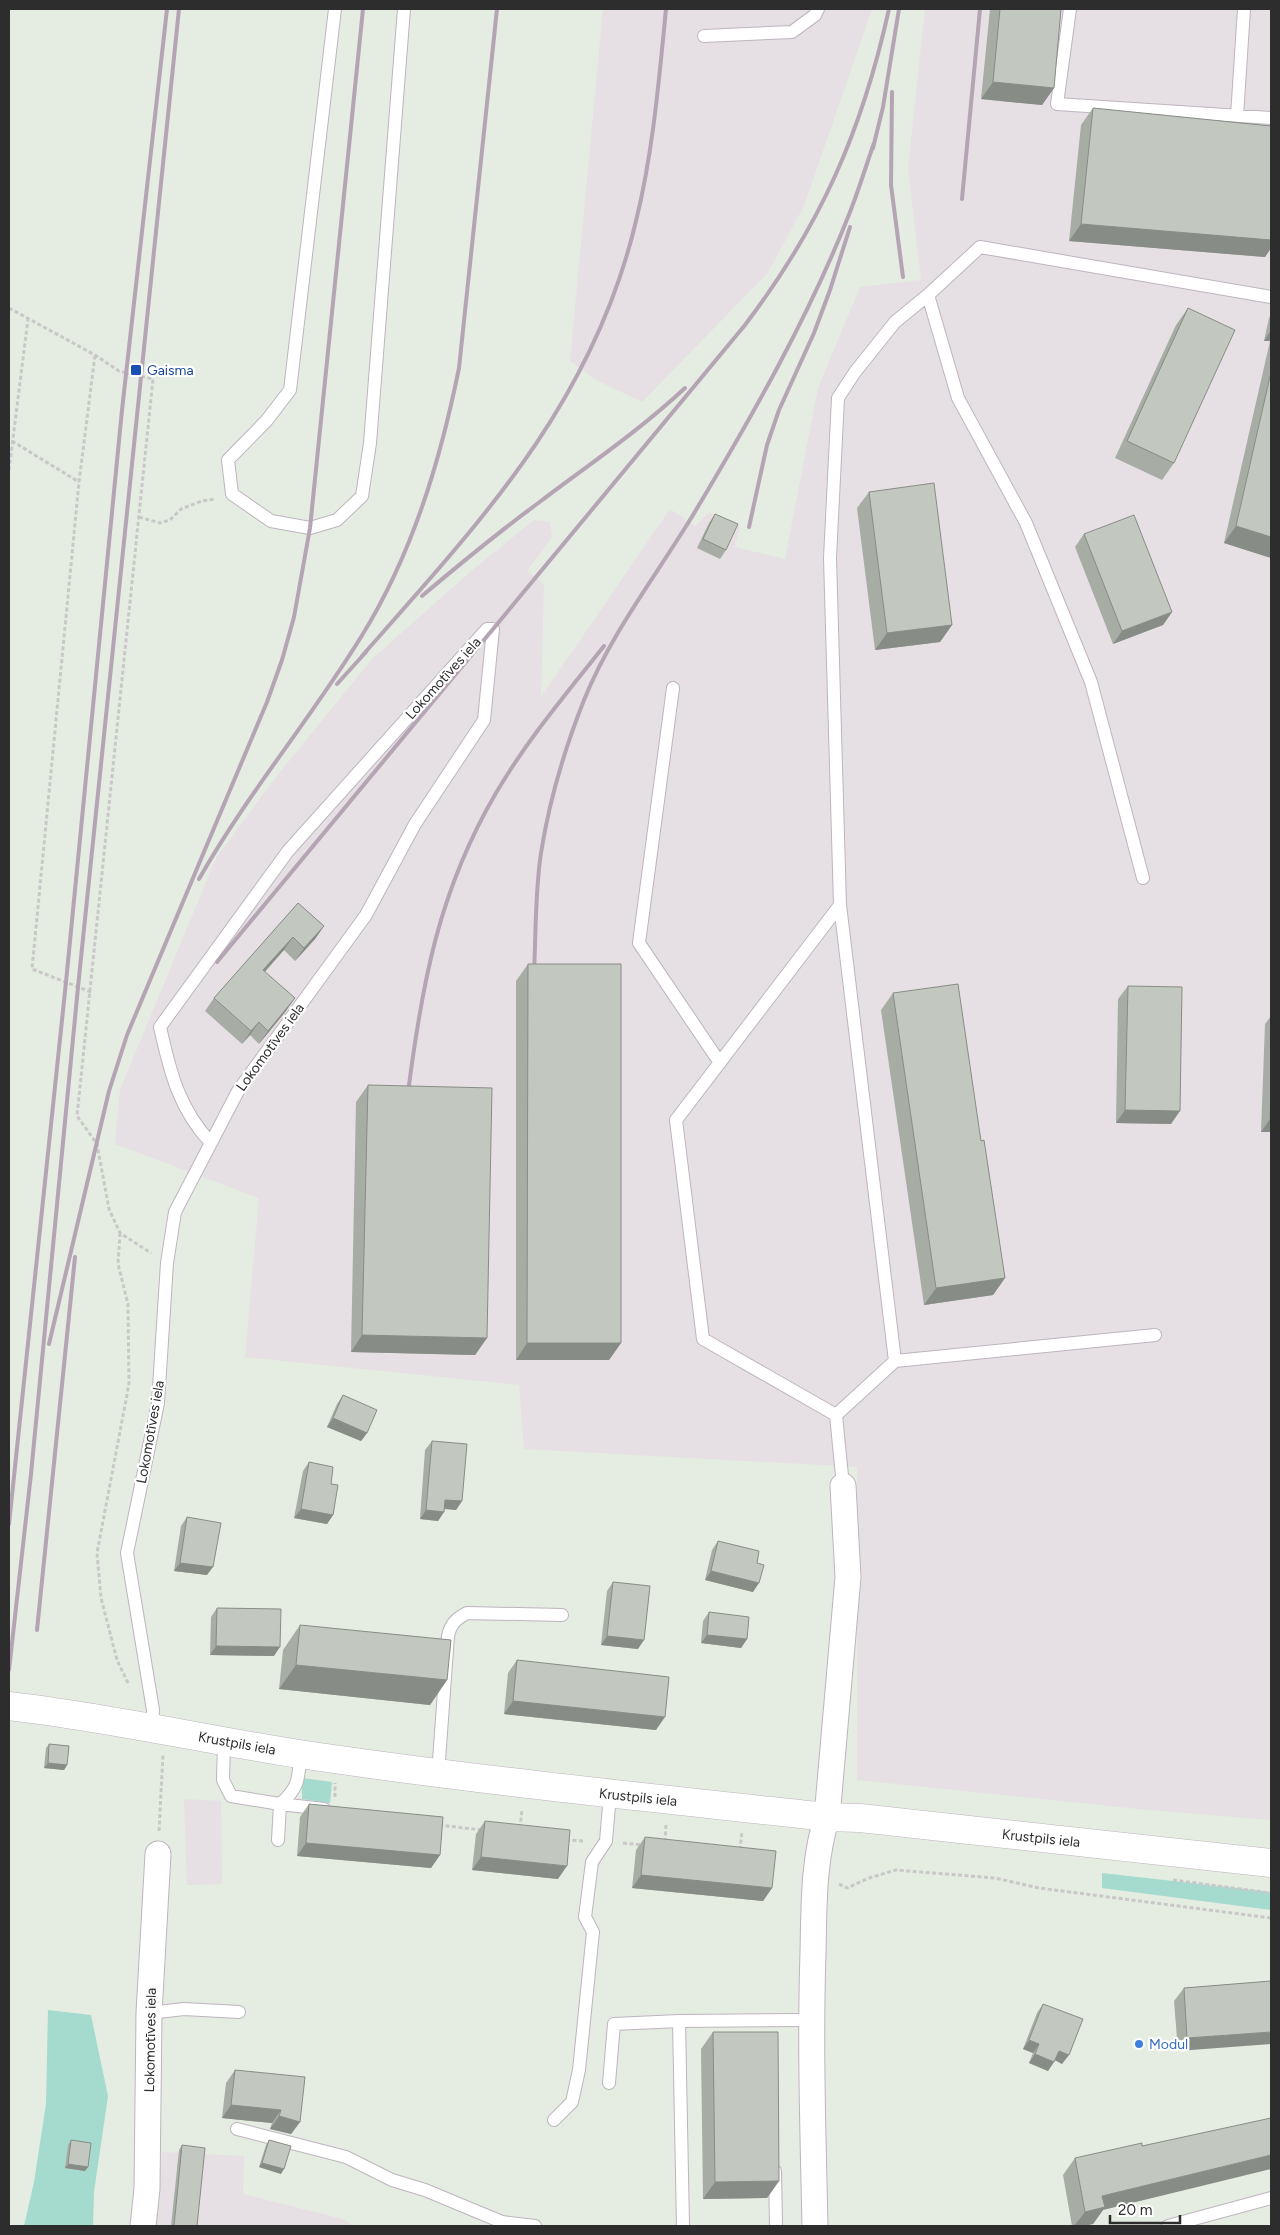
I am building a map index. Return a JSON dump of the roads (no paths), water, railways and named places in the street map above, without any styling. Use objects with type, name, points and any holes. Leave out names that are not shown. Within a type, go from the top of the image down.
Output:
[{"type":"street","points":[[815,2226],[811,2020],[815,1873],[820,1837],[827,1817],[848,1577],[843,1486]]},
{"type":"street","name":"Krustpils iela","points":[[9,1706],[152,1728],[224,1742],[438,1774],[610,1794],[827,1817],[860,1818],[1271,1863]]},
{"type":"street","name":"Lokomotīves iela","points":[[142,2226],[147,2189],[150,2012],[158,1854]]},
{"type":"lane","points":[[335,9],[290,390],[267,420],[228,460],[232,494],[271,521],[310,528],[337,520],[362,496],[370,443],[404,9]]},
{"type":"lane","points":[[704,36],[792,32],[815,15],[818,9]]},
{"type":"lane","points":[[1070,9],[1057,104],[1271,118]]},
{"type":"lane","points":[[1238,116],[1244,9]]},
{"type":"lane","points":[[895,1361],[840,905],[830,558],[838,398],[855,372],[896,322],[980,247],[1271,297]]},
{"type":"lane","points":[[928,295],[958,398],[1026,523],[1091,682],[1143,878]]},
{"type":"lane","name":"Lokomotīves iela","points":[[152,1728],[153,1710],[127,1553],[158,1403],[167,1263],[175,1212],[211,1143],[238,1091],[366,916],[415,824],[484,720],[492,629],[487,629],[288,851],[160,1027],[171,1074],[193,1124],[211,1143]]},
{"type":"lane","points":[[673,688],[639,943],[720,1063]]},
{"type":"lane","points":[[836,1415],[703,1339],[676,1120],[840,905]]},
{"type":"lane","points":[[836,1415],[895,1361],[1156,1335]]},
{"type":"lane","points":[[836,1415],[843,1486]]},
{"type":"lane","points":[[438,1774],[448,1636],[450,1626],[454,1620],[467,1612],[562,1615]]},
{"type":"lane","points":[[224,1742],[223,1780],[231,1796],[327,1809]]},
{"type":"lane","points":[[278,1840],[280,1804],[294,1792],[299,1774],[300,1754]]},
{"type":"lane","points":[[554,2120],[572,2102],[578,2070],[593,1932],[585,1917],[592,1862],[606,1841],[610,1794]]},
{"type":"lane","points":[[150,2012],[184,2009],[239,2012]]},
{"type":"lane","points":[[609,2083],[614,2024],[678,2021],[774,2025],[811,2020]]},
{"type":"lane","points":[[678,2021],[683,2226]]},
{"type":"lane","points":[[237,2129],[346,2156],[392,2180],[425,2190],[502,2222],[535,2226]]},
{"type":"lane","points":[[775,2158],[776,2226]]},
{"type":"lane","points":[[1168,2226],[1271,2198]]},
{"type":"railway","points":[[9,1524],[66,982],[122,410],[167,9]]},
{"type":"railway","points":[[9,1670],[31,1474],[78,987],[179,9]]},
{"type":"railway","points":[[49,1344],[109,1091],[127,1035],[267,702],[282,660],[294,617],[310,528],[363,9]]},
{"type":"railway","points":[[199,879],[237,817],[321,698],[361,637],[395,574],[422,507],[443,438],[459,368],[497,9]]},
{"type":"railway","points":[[362,656],[449,557],[528,456],[562,403],[592,347],[617,286],[642,195],[655,116],[666,9]]},
{"type":"railway","points":[[217,962],[745,325],[772,288],[796,251],[817,213],[852,136],[866,96],[889,9]]},
{"type":"railway","points":[[873,148],[883,107],[899,9]]},
{"type":"railway","points":[[962,199],[980,9]]},
{"type":"railway","points":[[892,92],[891,185],[903,277]]},
{"type":"railway","points":[[534,972],[538,883],[544,834],[558,775],[584,700],[607,651],[693,515],[736,442],[798,328],[834,251],[874,143]]},
{"type":"railway","points":[[749,527],[767,445],[779,410],[814,333],[850,227]]},
{"type":"railway","points":[[422,596],[511,524],[633,432],[685,388]]},
{"type":"railway","points":[[408,1093],[427,975],[436,938],[460,865],[476,829],[508,773],[547,718],[604,646]]},
{"type":"railway","points":[[337,684],[366,652]]},
{"type":"railway","points":[[37,1630],[75,1257]]},
{"type":"place","name":"Gaisma","points":[[136,370]]},
{"type":"place","name":"Modul","points":[[1139,2044]]}]
